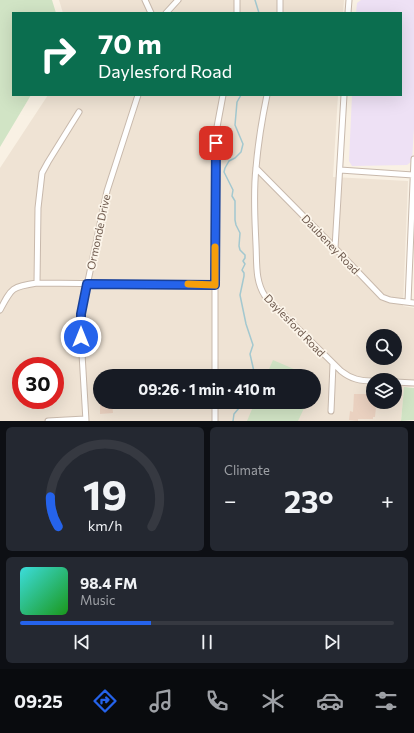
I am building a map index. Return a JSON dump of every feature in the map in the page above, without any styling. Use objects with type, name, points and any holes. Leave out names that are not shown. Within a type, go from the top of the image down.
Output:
[{"type":"street","points":[[145,0],[151,12]]},
{"type":"street","points":[[167,12],[178,0]]},
{"type":"street","points":[[237,0],[237,12]]},
{"type":"street","points":[[280,0],[280,12]]},
{"type":"street","points":[[348,12],[349,0]]},
{"type":"street","name":"Ormonde Drive","points":[[85,420],[81,324],[87,284],[107,191],[138,96]]},
{"type":"street","points":[[215,369],[216,143],[222,96]]},
{"type":"street","name":"Daylesford Road","points":[[267,96],[256,168],[256,236],[259,286],[265,296],[333,364],[351,378],[366,381]]},
{"type":"street","points":[[335,248],[344,96]]},
{"type":"street","points":[[37,283],[38,208],[42,173],[79,112]]},
{"type":"street","points":[[408,302],[414,159]]},
{"type":"street","name":"Daubeney Road","points":[[256,168],[382,297],[390,300],[414,303]]},
{"type":"street","points":[[340,170],[413,175]]},
{"type":"street","points":[[0,310],[14,288],[37,283],[215,285]]},
{"type":"street","points":[[331,411],[333,364]]},
{"type":"street","points":[[402,382],[414,383]]},
{"type":"street","points":[[215,409],[215,421]]},
{"type":"street","points":[[48,421],[85,420]]},
{"type":"shaded area","points":[[59,0],[344,0],[343,12],[63,12]]},
{"type":"shaded area","points":[[361,0],[414,0],[414,128],[412,161],[407,165],[352,166],[349,161],[352,96],[402,96],[402,12],[356,12],[357,3]]},
{"type":"shaded area","points":[[47,96],[338,96],[333,177],[408,181],[403,306],[414,308],[414,386],[404,388],[401,421],[0,421],[0,168]]},
{"type":"green space","points":[[0,0],[52,0],[56,12],[12,12],[12,96],[30,96],[0,147]]},
{"type":"green space","points":[[273,360],[294,369],[269,369]]},
{"type":"green space","points":[[404,387],[414,388],[414,420],[401,421]]},
{"type":"green space","points":[[252,409],[304,409],[298,421],[247,421]]},
{"type":"building","points":[[354,394],[366,394],[366,409],[376,409],[375,417],[373,417],[373,419],[358,419],[358,421],[349,420],[350,411],[353,412]]},
{"type":"building","points":[[100,409],[113,409],[113,413],[100,414]]},
{"type":"waterway","points":[[255,0],[259,12]]},
{"type":"waterway","points":[[240,96],[237,102],[235,125],[243,144],[241,152],[229,161],[224,172],[233,190],[232,196],[235,201],[235,220],[240,233],[239,246],[240,250],[245,255],[243,261],[245,264],[242,270],[244,276],[240,295],[246,324],[253,345],[250,354],[253,369]]},
{"type":"waterway","points":[[233,421],[234,414],[238,409]]},
{"type":"slow traffic","points":[[188,284],[215,285],[215,247]]},
{"type":"route","points":[[81,337],[81,314],[87,284],[215,285],[216,143]]}]
